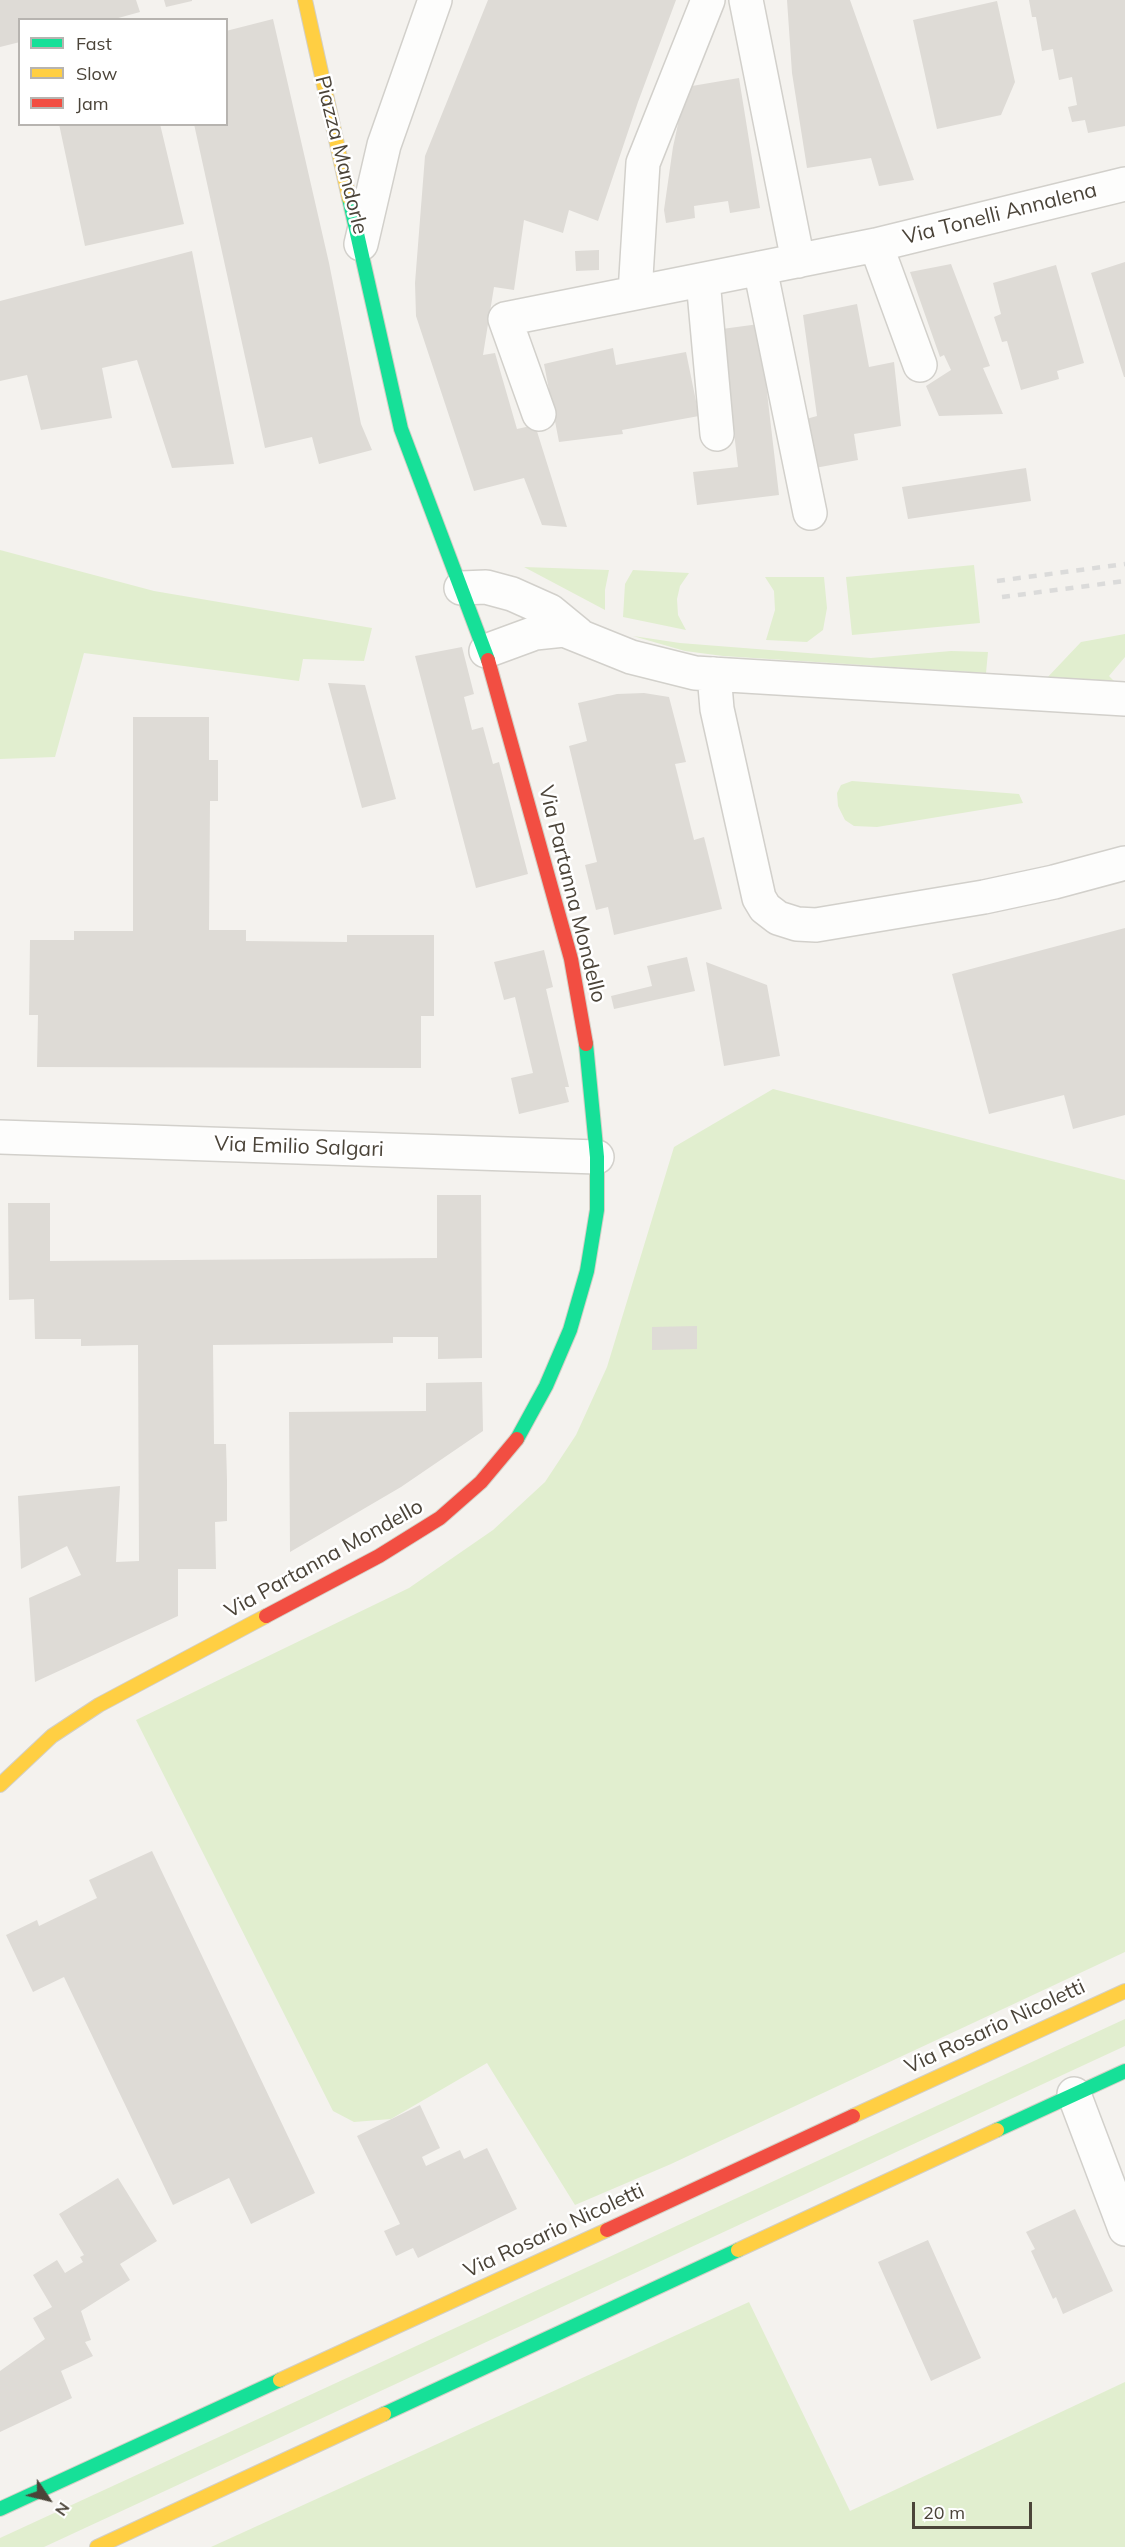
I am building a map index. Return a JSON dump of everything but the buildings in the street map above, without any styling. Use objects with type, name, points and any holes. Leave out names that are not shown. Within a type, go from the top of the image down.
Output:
[{"type":"main road","name":"Piazza Mandorle","points":[[304,0],[361,244]]},
{"type":"main road","name":"Via Partanna Mondello","points":[[0,1785],[52,1736],[99,1705],[379,1556],[440,1518],[481,1482],[519,1436],[546,1386],[570,1330],[587,1270],[597,1210],[597,1157],[588,1057],[571,959],[486,651],[401,429],[361,244]]},
{"type":"main road","name":"Via Rosario Nicoletti","points":[[0,2509],[1125,1991]]},
{"type":"main road","points":[[97,2547],[1125,2071]]},
{"type":"street","name":"Piazza Mandorle","points":[[361,244],[384,145],[435,0]]},
{"type":"street","points":[[635,293],[643,163],[708,0]]},
{"type":"street","points":[[746,0],[798,261]]},
{"type":"street","name":"Via Tonelli Annalena","points":[[539,414],[506,319],[876,244],[1125,184]]},
{"type":"street","points":[[876,244],[920,365]]},
{"type":"street","points":[[760,268],[810,513]]},
{"type":"street","points":[[703,280],[717,435]]},
{"type":"street","points":[[461,588],[486,587],[512,594],[550,611],[578,634]]},
{"type":"street","points":[[486,651],[550,630],[564,630],[650,663],[695,673],[1125,699]]},
{"type":"street","points":[[714,674],[717,709],[759,898],[765,908],[778,918],[797,924],[816,925],[984,897],[1054,882],[1125,863]]},
{"type":"street","name":"Via Emilio Salgari","points":[[0,1137],[597,1157]]},
{"type":"street","points":[[1074,2094],[1125,2229]]},
{"type":"green space","points":[[0,550],[154,591],[372,628],[364,661],[303,659],[299,681],[84,653],[55,757],[0,759]]},
{"type":"green space","points":[[974,565],[980,623],[852,635],[846,577]]},
{"type":"green space","points":[[524,567],[609,570],[605,590],[605,610]]},
{"type":"green space","points":[[633,570],[689,573],[680,586],[677,599],[678,615],[686,630],[623,617],[625,584]]},
{"type":"green space","points":[[765,577],[824,577],[827,608],[823,630],[807,642],[766,640],[775,610],[774,591]]},
{"type":"green space","points":[[1125,634],[1125,657],[1109,676],[1115,682],[1045,680],[1081,642]]},
{"type":"green space","points":[[633,636],[680,643],[871,658],[951,651],[988,652],[986,673],[723,656],[685,651]]},
{"type":"green space","points":[[852,781],[1019,794],[1023,803],[877,827],[854,826],[845,820],[838,806],[837,793],[841,785]]},
{"type":"green space","points":[[773,1089],[1125,1180],[1125,1952],[671,2164],[575,2205],[487,2063],[391,2119],[354,2122],[333,2111],[136,1720],[409,1588],[493,1530],[545,1482],[576,1435],[607,1367],[674,1147]]},
{"type":"green space","points":[[1125,2019],[1125,2046],[44,2547],[0,2547],[0,2538]]},
{"type":"green space","points":[[749,2302],[850,2511],[1125,2382],[1125,2547],[211,2547]]},
{"type":"railway","points":[[997,581],[1125,564]]},
{"type":"railway","points":[[1002,597],[1125,581]]},
{"type":"traffic: fast","points":[[349,198],[401,429],[488,660]]},
{"type":"traffic: fast","points":[[517,1439],[546,1386],[570,1330],[587,1271],[597,1210],[597,1157],[586,1044]]},
{"type":"traffic: fast","points":[[997,2130],[1125,2071]]},
{"type":"traffic: fast","points":[[384,2414],[738,2250]]},
{"type":"traffic: fast","points":[[0,2509],[280,2380]]},
{"type":"traffic: slow","points":[[305,0],[349,198]]},
{"type":"traffic: slow","points":[[0,1785],[52,1736],[99,1705],[266,1616]]},
{"type":"traffic: slow","points":[[853,2116],[1125,1991]]},
{"type":"traffic: slow","points":[[738,2250],[997,2130]]},
{"type":"traffic: slow","points":[[280,2380],[607,2230]]},
{"type":"traffic: slow","points":[[97,2547],[384,2414]]},
{"type":"traffic: jam","points":[[488,660],[571,959],[586,1044]]},
{"type":"traffic: jam","points":[[266,1616],[379,1556],[440,1518],[481,1482],[517,1439]]},
{"type":"traffic: jam","points":[[607,2230],[853,2116]]}]
